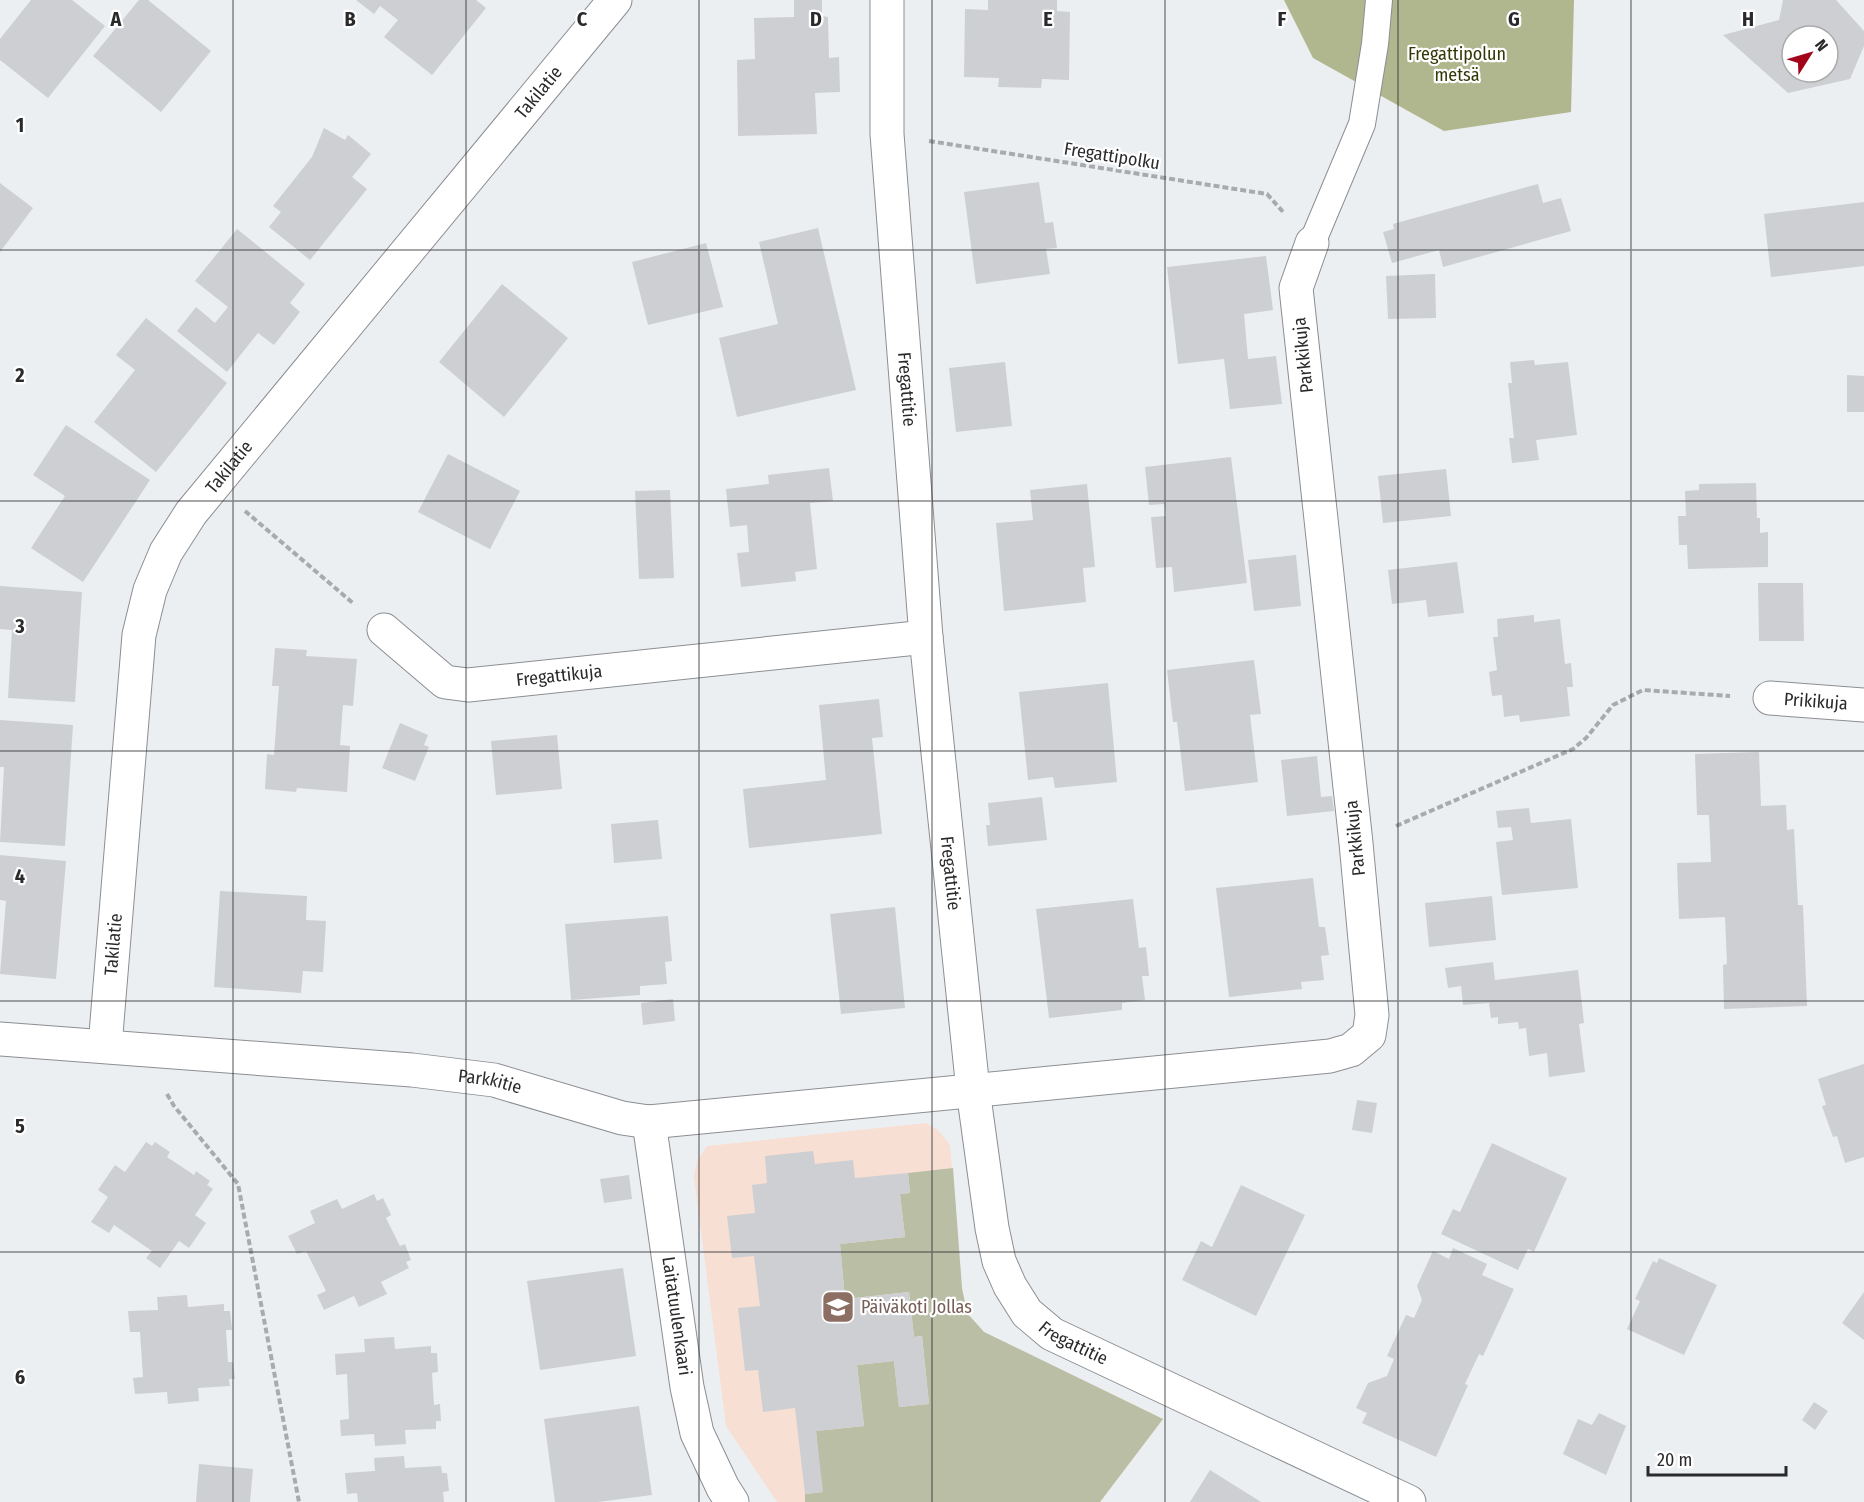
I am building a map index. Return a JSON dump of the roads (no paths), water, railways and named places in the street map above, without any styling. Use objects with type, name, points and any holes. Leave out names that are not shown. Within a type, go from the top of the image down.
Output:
[{"type":"street","name":"Takilatie","points":[[105,1046],[139,635],[150,590],[166,552],[191,513],[615,0]]},
{"type":"street","name":"Fregattitie","points":[[887,0],[887,134],[926,637],[973,1090],[992,1228],[999,1261],[1010,1286],[1027,1313],[1052,1334],[1409,1502]]},
{"type":"street","name":"Parkkikuja","points":[[973,1090],[1330,1056],[1351,1050],[1369,1035],[1372,1015],[1356,843],[1296,288],[1312,243]]},
{"type":"street","name":"Fregattikuja","points":[[384,630],[446,682],[468,685],[926,637]]},
{"type":"street","name":"Prikikuja","points":[[1770,698],[1864,705]]},
{"type":"street","name":"Parkkitie","points":[[0,1039],[412,1070],[494,1080],[622,1118],[649,1122],[973,1090]]},
{"type":"street","name":"Laitatuulenkaari","points":[[649,1122],[687,1387],[698,1433],[723,1488],[732,1502]]},
{"type":"lane","points":[[1312,243],[1362,124],[1375,44],[1379,0]]},
{"type":"place","name":"Päiväkoti Jollas","points":[[838,1307]]},
{"type":"park label","name":"Fregattipolun metsä","points":[[1457,64]]}]
